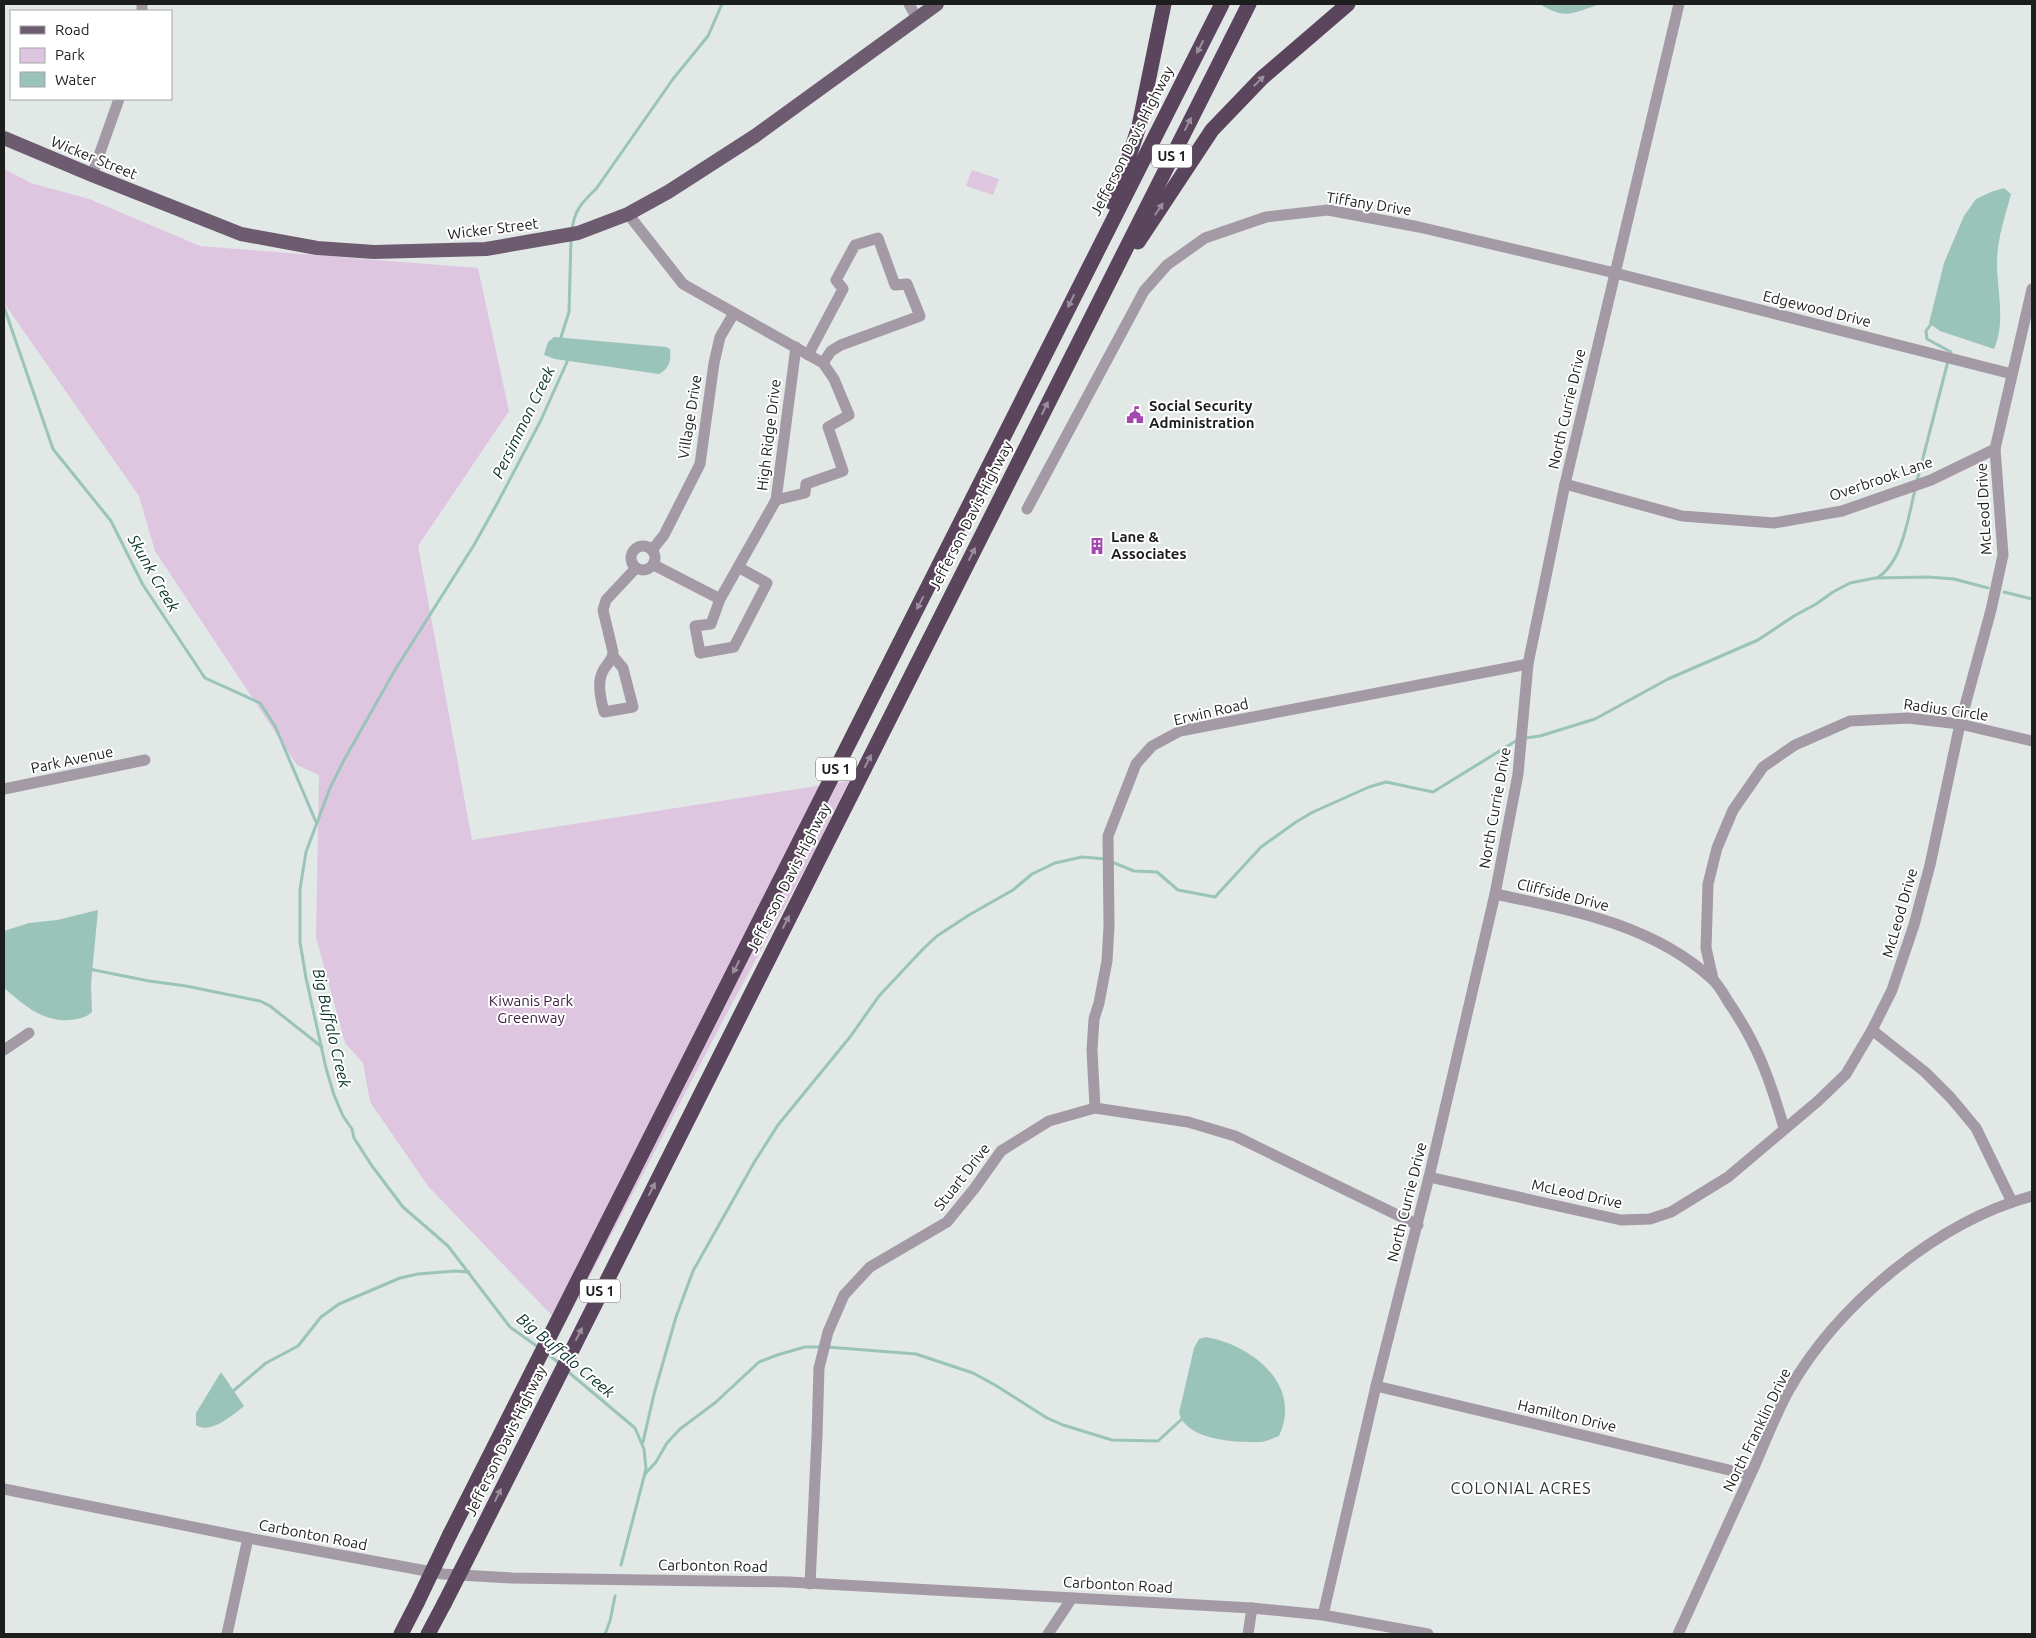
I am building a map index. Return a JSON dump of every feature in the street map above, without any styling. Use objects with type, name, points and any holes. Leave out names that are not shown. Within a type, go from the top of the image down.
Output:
[{"type":"highway","points":[[1087,269],[1126,166],[1138,126],[1164,4]]},
{"type":"highway","name":"Jefferson Davis Highway","points":[[401,1634],[1222,4]]},
{"type":"highway","name":"Jefferson Davis Highway","points":[[428,1634],[1249,4]]},
{"type":"highway","points":[[1095,308],[1212,130],[1262,78],[1348,4]]},
{"type":"main road","name":"Wicker Street","points":[[4,138],[241,234],[317,248],[374,252],[486,249],[578,233],[628,214],[668,192],[755,136],[936,4]]},
{"type":"street","points":[[909,4],[916,17]]},
{"type":"street","name":"North Currie Drive","points":[[1323,1615],[1376,1386],[1418,1225],[1495,894],[1518,774],[1528,664],[1565,484],[1679,4]]},
{"type":"street","points":[[92,175],[119,100]]},
{"type":"street","name":"Tiffany Drive","points":[[1027,509],[1144,291],[1167,265],[1205,238],[1266,217],[1328,210],[1419,227],[1615,272]]},
{"type":"street","points":[[628,214],[683,284],[808,355],[823,363],[831,351],[841,345],[920,316],[907,284],[895,285],[878,238],[854,245],[836,280],[843,289],[808,355]]},
{"type":"street","name":"Edgewood Drive","points":[[1615,272],[2012,374]]},
{"type":"street","name":"McLeod Drive","points":[[1429,1177],[1621,1220],[1650,1220],[1671,1212],[1728,1177],[1818,1101],[1846,1074],[1872,1030],[1892,990],[1912,934],[1930,865],[1960,724],[2004,556],[1995,449],[2032,289]]},
{"type":"street","name":"Village Drive","points":[[652,550],[664,535],[700,464],[714,362],[720,337],[734,313]]},
{"type":"street","name":"High Ridge Drive","points":[[796,348],[776,500],[805,493],[806,484],[843,471],[828,427],[849,415],[834,379],[823,363]]},
{"type":"street","name":"Overbrook Lane","points":[[1565,484],[1682,516],[1774,523],[1842,511],[1931,480],[1995,449]]},
{"type":"street","points":[[738,567],[767,583],[734,647],[700,654],[695,626],[711,624],[720,599],[738,567],[776,500]]},
{"type":"street","points":[[646,546],[652,550],[656,558],[654,565],[646,570],[636,568],[631,558],[635,549],[646,546]]},
{"type":"street","points":[[654,565],[720,599]]},
{"type":"street","points":[[613,656],[601,673],[600,697],[604,712],[633,707],[622,668],[613,656],[603,610],[606,600],[636,568]]},
{"type":"street","name":"Erwin Road","points":[[1095,1108],[1092,1050],[1094,1019],[1107,961],[1109,926],[1108,836],[1136,764],[1152,746],[1180,731],[1528,664]]},
{"type":"street","name":"Radius Circle","points":[[1713,979],[1706,948],[1708,884],[1717,848],[1733,810],[1763,767],[1794,745],[1850,721],[1908,718],[1960,724],[2032,741]]},
{"type":"street","name":"Park Avenue","points":[[4,789],[145,760]]},
{"type":"street","name":"Cliffside Drive","points":[[1495,894],[1589,914],[1630,929],[1670,948],[1713,979],[1748,1031],[1769,1077],[1784,1128]]},
{"type":"street","points":[[1872,1030],[1925,1072],[1951,1098],[1976,1128],[2012,1202]]},
{"type":"street","points":[[4,1050],[29,1033]]},
{"type":"street","name":"Stuart Drive","points":[[810,1584],[819,1368],[828,1332],[844,1295],[870,1267],[947,1222],[974,1189],[1001,1151],[1049,1121],[1095,1108],[1188,1122],[1235,1136],[1418,1225]]},
{"type":"street","name":"North Franklin Drive","points":[[1678,1634],[1789,1390],[1816,1348],[1848,1313],[1886,1277],[1937,1237],[1981,1214],[2032,1196]]},
{"type":"street","name":"Hamilton Drive","points":[[1376,1386],[1750,1475]]},
{"type":"street","name":"Carbonton Road","points":[[4,1489],[248,1538],[443,1574],[512,1578],[810,1584],[1252,1608],[1323,1615],[1428,1634]]},
{"type":"street","points":[[227,1634],[248,1538]]},
{"type":"street","points":[[1048,1634],[1072,1598]]},
{"type":"street","points":[[1248,1634],[1252,1608]]},
{"type":"green space","name":"Kiwanis Park Greenway","points":[[4,169],[31,183],[89,199],[200,246],[478,268],[509,411],[418,546],[472,840],[849,781],[811,858],[728,1011],[563,1327],[428,1186],[370,1102],[363,1063],[345,1043],[316,937],[319,775],[297,765],[155,551],[139,496],[4,303]]},
{"type":"green space","points":[[972,170],[999,179],[993,195],[966,186]]},
{"type":"water","points":[[1540,4],[1601,4],[1564,14]]},
{"type":"water","points":[[2004,188],[2011,194],[1997,254],[2000,329],[1994,349],[1940,331],[1929,323],[1944,263],[1964,216],[1976,199]]},
{"type":"water","points":[[554,337],[666,347],[670,349],[670,361],[668,367],[659,374],[555,359],[544,355],[548,342]]},
{"type":"water","points":[[98,910],[91,984],[92,1012],[90,1014],[82,1018],[70,1020],[51,1018],[34,1011],[4,988],[4,931],[29,923],[57,920]]},
{"type":"water","points":[[1206,1337],[1223,1341],[1240,1349],[1256,1358],[1269,1370],[1279,1384],[1284,1400],[1285,1417],[1279,1436],[1262,1442],[1238,1442],[1201,1434],[1191,1429],[1184,1422],[1179,1413],[1194,1348],[1199,1339]]},
{"type":"water","points":[[221,1372],[244,1406],[214,1426],[208,1428],[196,1425],[196,1413]]},
{"type":"waterway","name":"Persimmon Creek","points":[[572,230],[580,207],[596,189],[673,79],[708,36],[722,4]]},
{"type":"waterway","name":"Persimmon Creek","points":[[562,341],[561,337],[569,312],[571,239]]},
{"type":"waterway","name":"Skunk Creek","points":[[4,307],[53,449],[111,521],[143,585],[205,678],[260,703],[275,726],[316,822]]},
{"type":"waterway","points":[[1931,324],[1926,331],[1927,339],[1951,352],[1950,355]]},
{"type":"waterway","name":"Big Buffalo Creek","points":[[538,1347],[510,1327],[448,1246],[403,1207],[372,1166],[354,1138],[352,1129],[343,1116],[334,1095],[306,978],[300,942],[300,889],[306,852],[330,788],[344,760],[395,670],[474,545],[498,502],[541,420],[567,359]]},
{"type":"waterway","points":[[1917,481],[1948,361]]},
{"type":"waterway","points":[[1877,578],[1886,571],[1899,550],[1915,490]]},
{"type":"waterway","points":[[1525,738],[1540,736],[1595,719],[1668,679],[1758,640],[1850,583],[1875,578],[1928,577],[1954,579],[1988,588]]},
{"type":"waterway","points":[[2004,592],[2032,599]]},
{"type":"waterway","points":[[1112,862],[1134,871],[1157,872],[1178,890],[1215,897],[1261,847],[1313,812],[1369,787],[1386,782],[1433,792],[1519,739]]},
{"type":"waterway","points":[[643,1442],[654,1394],[676,1317],[693,1271],[755,1161],[778,1125],[850,1037],[879,996],[937,936],[1013,890],[1032,874],[1055,863],[1082,857],[1106,859]]},
{"type":"waterway","points":[[89,969],[260,1001],[270,1006],[322,1047]]},
{"type":"waterway","points":[[232,1392],[266,1363],[298,1346],[321,1317],[339,1304],[400,1278],[418,1274],[455,1271],[469,1272]]},
{"type":"waterway","points":[[645,1474],[656,1462],[667,1443],[680,1429],[716,1402],[759,1362],[805,1347],[821,1347]]},
{"type":"waterway","points":[[827,1347],[916,1354],[973,1373],[1047,1418],[1063,1425],[1112,1440],[1158,1441],[1183,1418]]},
{"type":"waterway","name":"Big Buffalo Creek","points":[[547,1353],[560,1364]]},
{"type":"waterway","name":"Big Buffalo Creek","points":[[566,1370],[635,1428],[644,1449],[646,1469],[621,1565]]},
{"type":"waterway","name":"Big Buffalo Creek","points":[[605,1634],[610,1621],[615,1596]]},
{"type":"place","name":"Social Security Administration","points":[[1135,415]]},
{"type":"place","name":"Lane & Associates","points":[[1097,546]]},
{"type":"district","name":"COLONIAL ACRES","points":[[1521,1488]]}]
